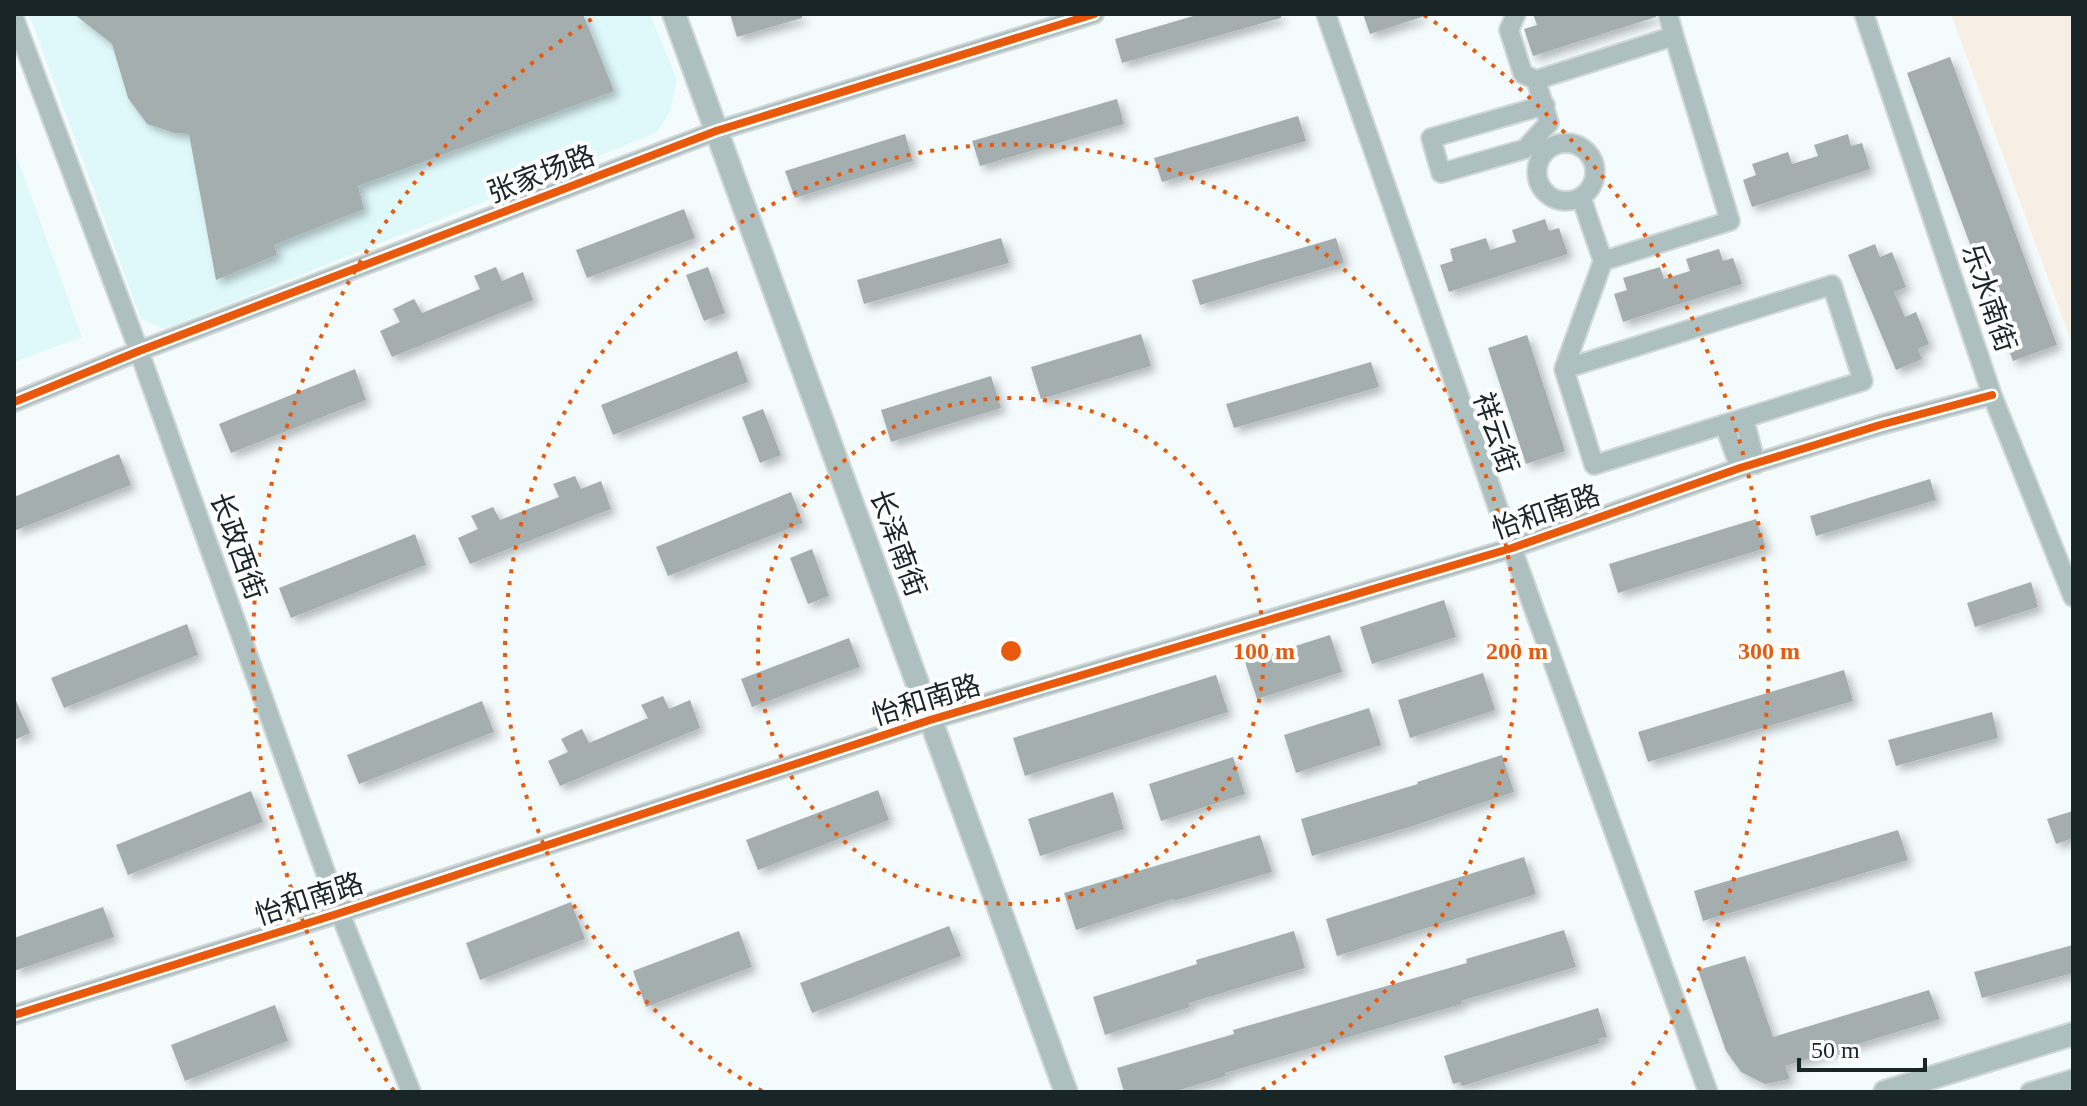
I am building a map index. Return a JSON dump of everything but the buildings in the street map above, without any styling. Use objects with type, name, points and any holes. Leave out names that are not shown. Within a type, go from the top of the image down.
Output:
[{"type":"street","name":"长泽南街","points":[[674,14],[1066,1092]]},
{"type":"street","name":"张家场路","points":[[14,402],[139,351],[716,131],[1094,14]]},
{"type":"street","name":"祥云街","points":[[1326,14],[1512,548],[1708,1092]]},
{"type":"street","points":[[1516,14],[1509,30],[1523,74],[1536,80],[1674,36]]},
{"type":"street","points":[[1603,261],[1730,221],[1668,14]]},
{"type":"street","name":"乐水南街","points":[[1864,14],[1992,395],[2073,597]]},
{"type":"street","name":"长政西街","points":[[14,18],[139,351],[340,913],[411,1092]]},
{"type":"street","points":[[1536,80],[1545,105],[1549,123],[1545,140],[1539,160],[1541,187],[1563,201],[1581,197],[1594,182],[1594,162],[1581,146],[1571,143],[1545,140],[1525,149],[1441,173],[1431,138],[1545,105]]},
{"type":"street","points":[[1564,369],[1832,285],[1863,381],[1594,465],[1564,369],[1603,261],[1581,197]]},
{"type":"street","name":"怡和南路","points":[[14,1015],[340,913],[930,720],[1512,548],[1748,466],[1880,425],[1992,395]]},
{"type":"street","points":[[1744,419],[1748,466]]},
{"type":"street","points":[[1724,424],[1748,466]]},
{"type":"street","points":[[1885,1092],[2073,1034]]},
{"type":"street","points":[[2030,1092],[2073,1079]]},
{"type":"shaded area","points":[[29,14],[650,14],[677,80],[670,112],[656,133],[165,329],[141,319]]},
{"type":"shaded area","points":[[1951,14],[2073,14],[2073,346]]},
{"type":"shaded area","points":[[14,149],[82,337],[14,362]]},
{"type":"cycle path","points":[[14,402],[139,351],[716,131],[1094,14]]},
{"type":"cycle path","points":[[14,1015],[340,913],[930,720],[1512,548],[1740,468],[1992,395]]}]
